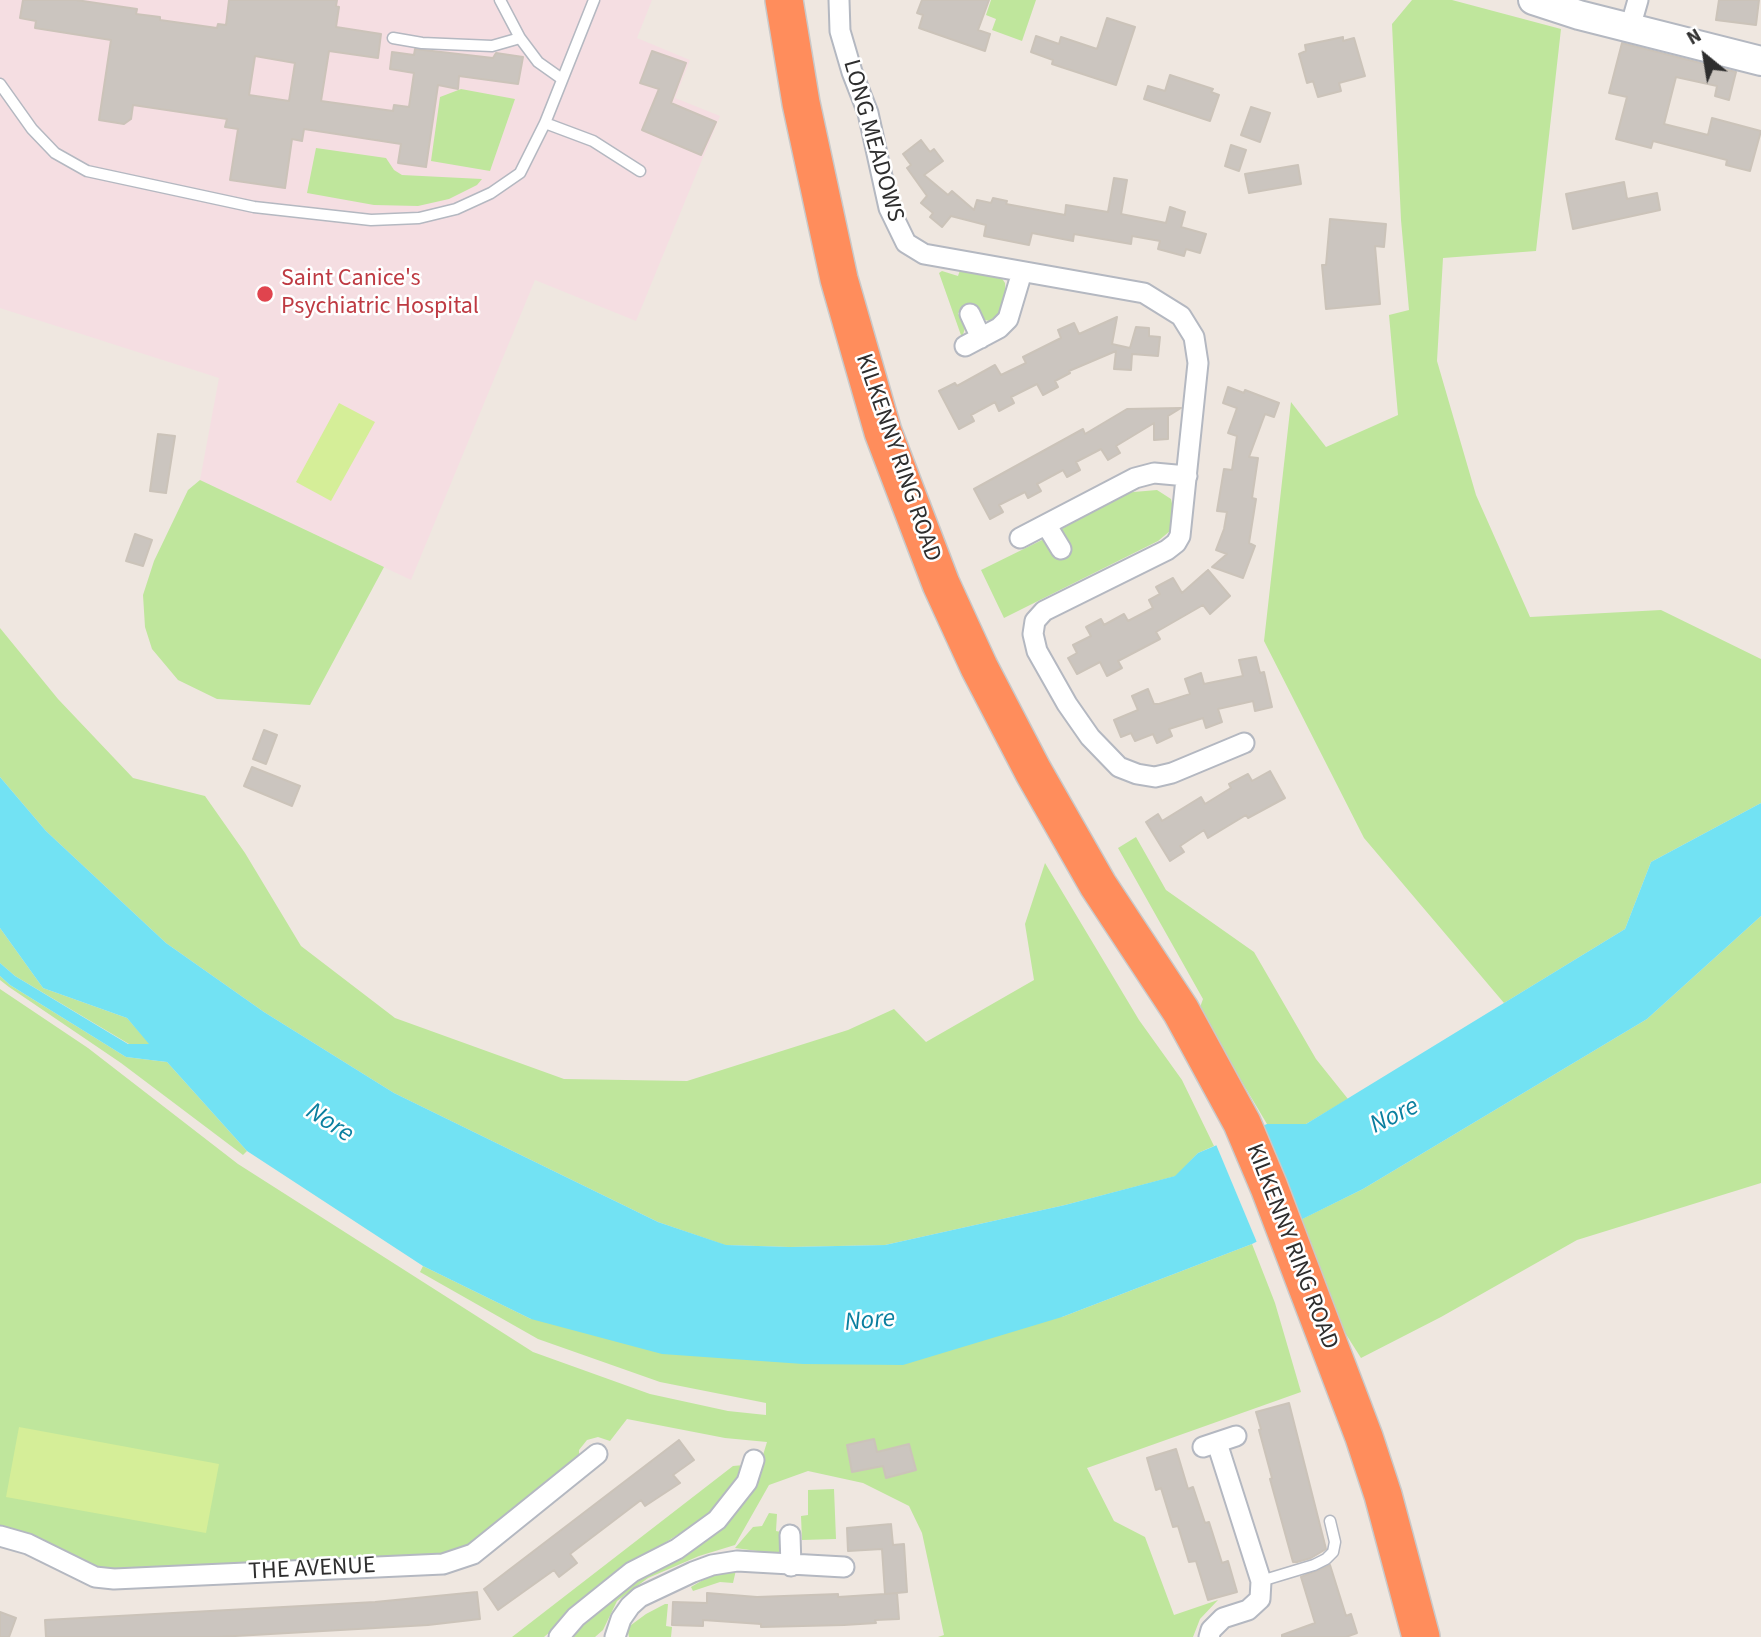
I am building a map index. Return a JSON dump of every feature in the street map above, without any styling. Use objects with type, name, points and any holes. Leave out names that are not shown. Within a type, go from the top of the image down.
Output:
[{"type":"highway","name":"KILKENNY RING ROAD","points":[[784,0],[801,103],[839,279],[883,432],[941,584],[979,667],[1033,771],[1098,885],[1139,980],[1172,1016],[1242,1124],[1274,1199],[1333,1383],[1383,1495],[1421,1637]]},
{"type":"highway","name":"KILKENNY RING ROAD","points":[[1333,1383],[1339,1428],[1368,1525],[1394,1637]]},
{"type":"street","name":"LONG MEADOWS","points":[[839,0],[840,31],[868,113],[888,208],[906,243],[924,254],[1144,293],[1181,316],[1194,337],[1198,363],[1183,522],[1176,544],[1044,611],[1035,621],[1033,634],[1037,651],[1067,704],[1090,737],[1119,766],[1137,774],[1155,776],[1172,773],[1244,743]]},
{"type":"street","points":[[1534,0],[1579,15],[1761,61]]},
{"type":"street","points":[[1630,28],[1638,0]]},
{"type":"street","points":[[970,314],[973,342],[999,328],[1009,319],[1022,272]]},
{"type":"street","points":[[1020,538],[1135,478],[1154,473],[1188,476]]},
{"type":"street","points":[[1047,526],[1061,549]]},
{"type":"street","points":[[1209,1637],[1211,1630],[1223,1618],[1248,1610],[1260,1598],[1261,1581],[1210,1445],[1236,1437]]},
{"type":"street","name":"THE AVENUE","points":[[0,1536],[28,1544],[95,1577],[114,1579],[443,1564],[473,1554],[597,1454]]},
{"type":"street","points":[[559,1637],[576,1617],[632,1572],[677,1549],[717,1520],[747,1482],[754,1460]]},
{"type":"street","points":[[790,1535],[791,1566]]},
{"type":"street","points":[[615,1637],[621,1619],[630,1605],[640,1597],[693,1572],[737,1561],[844,1567]]},
{"type":"lane","points":[[500,0],[520,38],[538,62],[562,79]]},
{"type":"lane","points":[[0,85],[32,129],[55,153],[87,171],[254,207],[371,219],[419,218],[456,209],[491,193],[520,173],[545,123],[594,0]]},
{"type":"lane","points":[[393,38],[422,43],[492,46],[520,38]]},
{"type":"lane","points":[[545,123],[593,141],[640,171]]},
{"type":"lane","points":[[1261,1581],[1326,1559],[1333,1552],[1335,1542],[1330,1521]]},
{"type":"shaded area","name":"Saint Canice's Psychiatric Hospital","points":[[0,0],[652,0],[637,38],[690,60],[675,98],[720,116],[636,321],[535,280],[411,580],[200,480],[219,378],[0,308]]},
{"type":"green space","points":[[991,0],[1036,0],[1022,41],[992,30],[996,19],[986,15]]},
{"type":"green space","points":[[1412,0],[1452,0],[1561,29],[1536,251],[1443,258],[1437,361],[1476,495],[1530,617],[1661,610],[1761,659],[1761,803],[1651,862],[1625,929],[1504,1003],[1364,838],[1264,641],[1291,402],[1326,447],[1398,415],[1389,315],[1409,310],[1401,220],[1392,24]]},
{"type":"green space","points":[[461,89],[515,99],[490,171],[431,161],[440,97]]},
{"type":"green space","points":[[316,148],[386,158],[394,170],[402,175],[482,179],[477,185],[449,199],[418,206],[374,205],[307,193]]},
{"type":"green space","points":[[961,267],[1001,277],[1005,283],[1006,298],[1005,308],[994,322],[981,319],[973,306],[958,313],[965,328],[962,338],[939,273],[942,271],[958,276]]},
{"type":"green space","points":[[339,403],[375,422],[331,501],[296,482]]},
{"type":"green space","points":[[200,480],[384,567],[310,705],[217,699],[178,680],[152,649],[145,627],[143,595],[154,561],[188,490]]},
{"type":"green space","points":[[1157,490],[1171,499],[1175,517],[1170,531],[1158,541],[1004,618],[981,570],[1046,538],[1058,560],[1071,553],[1060,530],[1122,493]]},
{"type":"green space","points":[[0,628],[58,699],[133,778],[205,796],[245,853],[301,946],[395,1018],[564,1079],[687,1081],[848,1030],[894,1009],[926,1042],[1034,980],[1025,924],[1045,863],[1139,1020],[1182,1080],[1214,1146],[1198,1153],[1176,1176],[1065,1205],[885,1245],[725,1245],[658,1222],[394,1093],[264,1012],[166,943],[46,831],[0,777]]},
{"type":"green space","points":[[1136,837],[1166,890],[1254,952],[1316,1059],[1348,1099],[1306,1124],[1267,1124],[1199,1010],[1203,999],[1118,848]]},
{"type":"green space","points":[[1761,916],[1761,1183],[1577,1240],[1441,1317],[1361,1358],[1342,1328],[1300,1220],[1363,1189],[1647,1019]]},
{"type":"green space","points":[[0,928],[43,988],[127,1018],[150,1044],[129,1044],[15,976],[0,963]]},
{"type":"green space","points":[[0,976],[10,985],[126,1057],[167,1062],[247,1151],[243,1155],[121,1063],[9,987],[0,980]]},
{"type":"green space","points":[[0,989],[88,1048],[238,1164],[533,1352],[650,1394],[728,1411],[766,1415],[766,1403],[660,1382],[538,1339],[420,1272],[423,1266],[531,1319],[1062,1317],[1252,1244],[1275,1303],[1301,1392],[1087,1468],[1114,1521],[1145,1537],[1174,1615],[1218,1600],[1200,1619],[1193,1637],[938,1637],[944,1635],[922,1533],[909,1506],[863,1483],[808,1471],[769,1485],[735,1545],[699,1556],[648,1578],[617,1601],[603,1630],[595,1637],[565,1637],[755,1481],[767,1442],[725,1438],[627,1419],[610,1441],[598,1437],[587,1440],[579,1450],[579,1456],[465,1549],[436,1556],[114,1572],[96,1570],[29,1535],[0,1525]]},
{"type":"green space","points":[[19,1427],[219,1464],[206,1533],[6,1497]]},
{"type":"green space","points":[[744,1465],[744,1480],[725,1505],[628,1566],[544,1637],[512,1637],[733,1466]]},
{"type":"green space","points":[[834,1489],[836,1539],[802,1540],[801,1516],[808,1515],[808,1490]]},
{"type":"green space","points":[[769,1513],[777,1514],[776,1531],[781,1532],[780,1551],[771,1557],[765,1552],[735,1548],[753,1527],[762,1526]]},
{"type":"green space","points":[[736,1570],[733,1583],[720,1582],[693,1591],[691,1587],[718,1571]]},
{"type":"green space","points":[[668,1604],[666,1626],[672,1627],[671,1637],[629,1637],[627,1628]]},
{"type":"water","name":"Nore","points":[[0,777],[46,831],[166,943],[264,1012],[394,1093],[658,1222],[726,1245],[885,1245],[1065,1205],[1175,1176],[1198,1153],[1267,1124],[1306,1124],[1625,929],[1651,862],[1761,803],[1761,916],[1647,1019],[1363,1189],[1252,1244],[1062,1317],[903,1365],[803,1364],[662,1354],[531,1319],[423,1266],[247,1151],[167,1062],[126,1057],[10,985],[0,976],[0,963],[15,976],[128,1044],[149,1044],[127,1018],[43,988],[0,928]]},
{"type":"pier","points":[[1259,1124],[1300,1224],[1258,1245],[1215,1142]]},
{"type":"building","points":[[23,0],[76,0],[137,9],[136,14],[160,17],[160,20],[217,28],[218,24],[226,25],[229,0],[337,0],[336,6],[339,7],[336,27],[381,34],[378,58],[329,51],[321,101],[393,111],[394,105],[409,107],[414,73],[390,69],[392,52],[414,55],[415,49],[493,58],[496,53],[523,57],[518,84],[459,76],[458,89],[438,85],[426,167],[398,163],[401,144],[304,129],[302,141],[292,139],[285,188],[230,180],[238,129],[225,127],[227,119],[133,105],[131,119],[124,124],[99,120],[111,40],[35,28],[36,21],[20,18]],"holes":[[[255,56],[295,63],[289,101],[249,95]]]},
{"type":"building","points":[[922,0],[989,0],[978,30],[990,34],[985,51],[919,28],[923,15],[917,13]]},
{"type":"building","points":[[1719,0],[1759,0],[1756,25],[1716,20]]},
{"type":"building","points":[[1107,18],[1135,27],[1116,85],[1052,64],[1053,60],[1031,52],[1036,36],[1059,44],[1061,37],[1097,49]]},
{"type":"building","points":[[1343,37],[1343,41],[1354,38],[1365,76],[1339,83],[1341,91],[1318,97],[1313,81],[1307,83],[1299,54],[1306,51],[1305,45]]},
{"type":"building","points":[[1622,43],[1736,72],[1729,100],[1715,96],[1717,86],[1676,77],[1664,124],[1708,135],[1712,118],[1761,131],[1750,171],[1726,165],[1727,160],[1653,141],[1651,148],[1616,139],[1627,97],[1609,93]]},
{"type":"building","points":[[652,51],[686,63],[671,103],[716,122],[701,155],[642,130],[659,89],[640,83]]},
{"type":"building","points":[[1170,75],[1213,89],[1211,92],[1219,95],[1210,121],[1144,99],[1148,86],[1165,91]]},
{"type":"building","points":[[1251,107],[1270,113],[1260,142],[1241,135]]},
{"type":"building","points":[[921,140],[930,152],[934,149],[943,161],[924,175],[948,195],[952,191],[974,210],[977,200],[991,203],[993,198],[1007,201],[1006,204],[1065,215],[1066,205],[1108,212],[1114,178],[1127,180],[1121,214],[1166,223],[1170,207],[1185,212],[1181,227],[1206,234],[1200,253],[1186,249],[1184,256],[1158,249],[1160,241],[1132,236],[1131,244],[1074,234],[1073,241],[1032,233],[1029,245],[984,236],[986,225],[951,216],[942,227],[930,217],[933,213],[921,203],[927,196],[907,168],[911,165],[903,154]]},
{"type":"building","points":[[1231,145],[1246,150],[1239,171],[1225,166]]},
{"type":"building","points":[[1298,165],[1301,184],[1249,193],[1245,174]]},
{"type":"building","points":[[1624,182],[1627,199],[1657,193],[1660,210],[1573,229],[1566,194]]},
{"type":"building","points":[[1330,219],[1386,224],[1384,247],[1375,246],[1380,304],[1326,309],[1322,265],[1326,265]]},
{"type":"building","points":[[1117,317],[1112,344],[1130,348],[1136,327],[1149,328],[1149,336],[1160,337],[1158,356],[1132,354],[1131,370],[1114,369],[1116,351],[1069,371],[1070,373],[1055,381],[1058,387],[1043,395],[1037,384],[1011,397],[1014,403],[999,411],[995,402],[971,415],[974,421],[959,429],[939,391],[955,383],[957,386],[995,365],[1001,375],[1026,363],[1023,357],[1061,338],[1058,330],[1074,323],[1079,334]]},
{"type":"building","points":[[1228,387],[1244,393],[1245,390],[1279,403],[1274,417],[1265,414],[1249,457],[1258,458],[1252,498],[1256,499],[1249,543],[1255,546],[1243,578],[1212,567],[1227,554],[1216,550],[1227,512],[1217,511],[1224,469],[1232,470],[1237,436],[1228,433],[1237,408],[1223,403]]},
{"type":"building","points":[[1181,408],[1168,416],[1168,439],[1154,440],[1154,423],[1116,446],[1120,453],[1108,460],[1101,449],[1076,462],[1080,470],[1067,477],[1063,470],[1037,484],[1041,491],[1028,498],[1025,492],[999,505],[1003,512],[990,519],[974,489],[1083,429],[1085,434],[1127,409]]},
{"type":"building","points":[[158,434],[175,436],[166,493],[150,491]]},
{"type":"building","points":[[135,534],[152,540],[143,566],[126,561]]},
{"type":"building","points":[[1208,570],[1230,596],[1210,614],[1203,605],[1156,632],[1160,639],[1118,661],[1122,668],[1107,676],[1100,662],[1077,674],[1068,658],[1077,653],[1073,645],[1091,636],[1086,627],[1101,619],[1104,625],[1124,614],[1128,621],[1153,608],[1149,600],[1160,594],[1156,587],[1173,578],[1182,593]]},
{"type":"building","points":[[1256,657],[1260,673],[1264,672],[1272,707],[1255,711],[1253,701],[1218,709],[1222,722],[1206,728],[1203,718],[1169,729],[1172,736],[1157,743],[1153,734],[1135,741],[1131,733],[1121,737],[1114,720],[1138,710],[1132,696],[1148,689],[1154,704],[1159,704],[1190,694],[1185,679],[1201,673],[1204,684],[1243,676],[1239,660]]},
{"type":"building","points":[[264,730],[277,735],[266,764],[253,759]]},
{"type":"building","points":[[252,767],[300,786],[292,806],[244,786]]},
{"type":"building","points":[[1270,771],[1285,798],[1248,818],[1246,815],[1208,838],[1204,830],[1180,846],[1184,852],[1170,861],[1146,822],[1158,814],[1162,821],[1201,797],[1205,804],[1231,788],[1229,784],[1248,774],[1252,781]]},
{"type":"building","points":[[1289,1403],[1326,1549],[1297,1562],[1293,1562],[1270,1479],[1272,1478],[1256,1412]]},
{"type":"building","points":[[874,1439],[877,1452],[909,1444],[916,1470],[886,1478],[883,1466],[852,1472],[847,1445]]},
{"type":"building","points":[[679,1440],[694,1460],[673,1475],[680,1483],[645,1506],[641,1500],[570,1554],[577,1563],[559,1577],[554,1570],[498,1610],[484,1589]]},
{"type":"building","points":[[1176,1449],[1188,1489],[1193,1487],[1205,1523],[1209,1522],[1222,1563],[1228,1561],[1237,1592],[1208,1600],[1196,1561],[1189,1562],[1178,1526],[1173,1527],[1161,1488],[1156,1490],[1147,1458]]},
{"type":"building","points":[[891,1524],[893,1545],[904,1544],[907,1592],[886,1594],[897,1593],[899,1619],[844,1625],[761,1627],[761,1624],[703,1620],[703,1626],[672,1625],[673,1602],[707,1603],[707,1593],[757,1597],[885,1594],[882,1549],[848,1551],[847,1528]]},
{"type":"building","points":[[1330,1565],[1346,1616],[1351,1614],[1357,1633],[1346,1637],[1282,1637],[1315,1623],[1301,1577]]},
{"type":"building","points":[[477,1592],[480,1619],[428,1625],[218,1637],[46,1637],[45,1620],[375,1602]]},
{"type":"building","points":[[0,1612],[16,1618],[9,1637],[0,1637]]},
{"type":"place","name":"Saint Canice's Psychiatric Hospital","points":[[265,294]]}]
